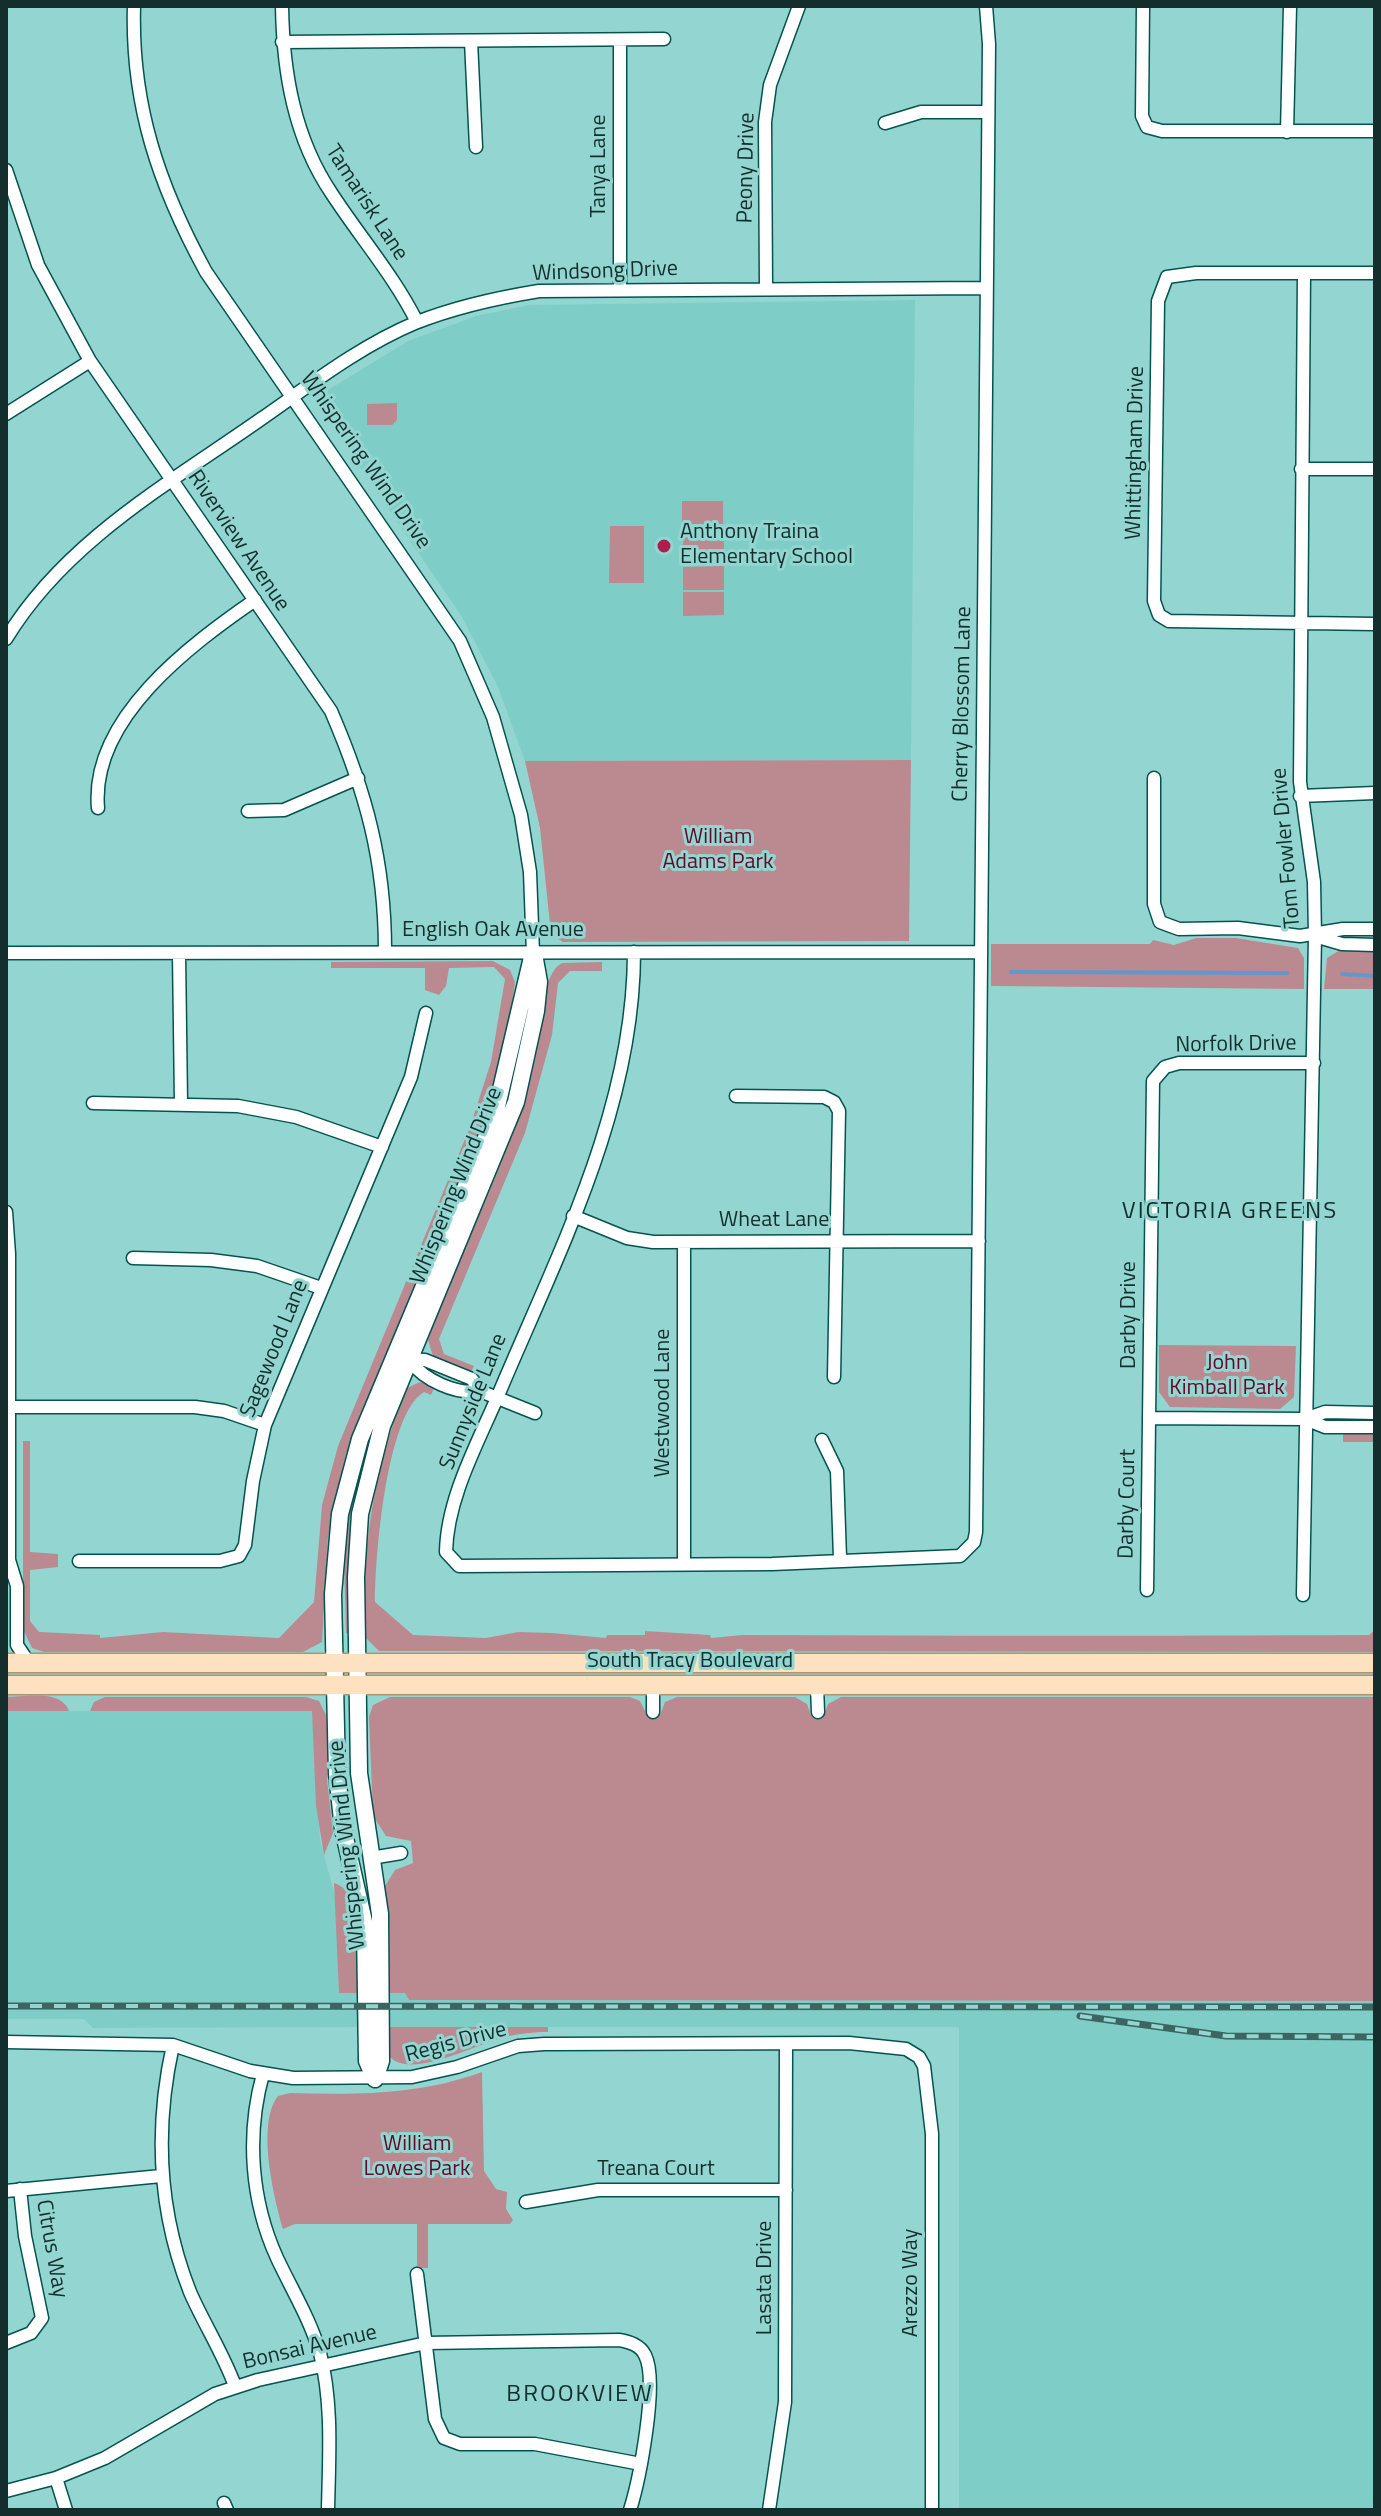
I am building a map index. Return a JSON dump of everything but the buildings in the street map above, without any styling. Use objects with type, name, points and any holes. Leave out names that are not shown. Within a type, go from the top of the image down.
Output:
[{"type":"main road","name":"South Tracy Boulevard","points":[[6,1663],[1375,1663]]},
{"type":"main road","name":"South Tracy Boulevard","points":[[6,1685],[1375,1685]]},
{"type":"street","name":"Whispering Wind Drive","points":[[134,6],[137,75],[158,174],[206,272],[445,615],[493,717],[525,831],[533,953],[494,1119],[403,1358],[363,1494],[356,1555],[357,1663],[360,1787],[381,1944],[381,2061],[375,2079]]},
{"type":"street","name":"Tamarisk Lane","points":[[282,6],[282,42],[294,110],[316,168],[404,296],[417,322]]},
{"type":"street","name":"Peony Drive","points":[[766,288],[765,122],[770,85],[799,6]]},
{"type":"street","name":"Cherry Blossom Lane","points":[[840,1558],[950,1558],[969,1550],[976,1532],[988,112],[986,6]]},
{"type":"street","points":[[1143,6],[1142,116],[1147,127],[1162,131],[1375,131]]},
{"type":"street","points":[[1287,132],[1290,6]]},
{"type":"street","points":[[282,42],[620,42],[664,39]]},
{"type":"street","points":[[471,41],[476,147]]},
{"type":"street","name":"Tanya Lane","points":[[620,42],[620,290]]},
{"type":"street","points":[[885,123],[921,112],[988,112]]},
{"type":"street","name":"Riverview Avenue","points":[[7,179],[38,265],[90,361],[331,711],[358,778],[374,829],[382,871],[385,951]]},
{"type":"street","name":"Whittingham Drive","points":[[1300,623],[1169,621],[1159,615],[1154,601],[1160,291],[1167,277],[1180,273],[1304,273]]},
{"type":"street","points":[[1304,273],[1375,273]]},
{"type":"street","name":"Tom Fowler Drive","points":[[1303,1595],[1315,936],[1314,882],[1300,796],[1304,273]]},
{"type":"street","name":"Windsong Drive","points":[[6,639],[58,570],[120,517],[363,350],[417,322],[482,301],[524,293],[986,288]]},
{"type":"street","points":[[6,414],[27,404],[90,361]]},
{"type":"street","points":[[1301,469],[1375,469]]},
{"type":"street","points":[[98,808],[100,770],[129,715],[152,684],[190,647],[255,600]]},
{"type":"street","points":[[1300,623],[1375,624]]},
{"type":"street","points":[[248,811],[284,810],[358,778]]},
{"type":"street","points":[[1154,778],[1154,904],[1160,922],[1179,929],[1238,928],[1315,936],[1342,944],[1375,945]]},
{"type":"street","points":[[1300,796],[1375,793]]},
{"type":"street","points":[[1315,936],[1343,929],[1375,929]]},
{"type":"street","name":"Sunnyside Lane","points":[[634,952],[623,1060],[611,1112],[573,1216],[475,1449],[446,1539],[446,1552],[459,1566],[772,1564],[840,1558]]},
{"type":"street","name":"English Oak Avenue","points":[[6,953],[980,952]]},
{"type":"street","points":[[179,953],[181,1103]]},
{"type":"street","name":"Sagewood Lane","points":[[79,1561],[220,1561],[239,1556],[245,1545],[253,1481],[265,1425],[411,1077],[426,1013]]},
{"type":"street","name":"Norfolk Drive","points":[[1160,1071],[1179,1063],[1314,1063]]},
{"type":"street","name":"Darby Drive","points":[[1149,1418],[1151,1089],[1160,1071]]},
{"type":"street","points":[[736,1096],[824,1097],[834,1102],[839,1111],[834,1377]]},
{"type":"street","points":[[93,1103],[238,1106],[296,1117],[382,1147]]},
{"type":"street","points":[[6,1212],[8,1566],[17,1586],[17,1645],[29,1663]]},
{"type":"street","name":"Wheat Lane","points":[[573,1216],[627,1238],[684,1242],[979,1241]]},
{"type":"street","name":"Westwood Lane","points":[[684,1242],[684,1564]]},
{"type":"street","points":[[133,1258],[211,1260],[257,1266],[321,1288]]},
{"type":"street","name":"Whispering Wind Drive","points":[[375,2079],[367,2061],[364,1911],[345,1841],[338,1790],[334,1560],[343,1497],[360,1439],[403,1358]]},
{"type":"street","points":[[403,1358],[419,1373],[454,1388],[466,1393],[480,1391],[535,1413]]},
{"type":"street","points":[[7,1407],[195,1407],[224,1411],[265,1425]]},
{"type":"street","points":[[1149,1418],[1305,1419],[1325,1412],[1375,1413]]},
{"type":"street","name":"Darby Court","points":[[1147,1590],[1149,1418]]},
{"type":"street","points":[[1305,1419],[1325,1427],[1375,1427]]},
{"type":"street","points":[[822,1440],[837,1471],[840,1558]]},
{"type":"street","points":[[653,1686],[653,1712]]},
{"type":"street","points":[[817,1686],[818,1712]]},
{"type":"street","points":[[371,1858],[401,1853]]},
{"type":"street","name":"Regis Drive","points":[[6,2042],[173,2045],[263,2074],[375,2079],[425,2075],[532,2045],[849,2043],[906,2049],[919,2057]]},
{"type":"street","name":"Lasata Drive","points":[[769,2510],[785,2402],[786,2044]]},
{"type":"street","points":[[173,2045],[163,2108],[161,2176],[168,2223],[182,2271],[235,2386]]},
{"type":"street","name":"Arezzo Way","points":[[919,2057],[928,2088],[932,2134],[932,2510]]},
{"type":"street","points":[[263,2074],[254,2129],[259,2203],[276,2256],[305,2313],[322,2364],[329,2412],[328,2510]]},
{"type":"street","points":[[6,2191],[161,2176]]},
{"type":"street","name":"Citrus Way","points":[[6,2343],[31,2333],[42,2318],[25,2236],[20,2189]]},
{"type":"street","name":"Treana Court","points":[[526,2202],[598,2190],[786,2190]]},
{"type":"street","points":[[417,2274],[436,2425],[451,2442],[535,2444],[641,2464],[630,2510]]},
{"type":"street","name":"Bonsai Avenue","points":[[6,2491],[56,2478],[116,2453],[199,2403],[235,2386],[426,2343],[629,2341],[643,2351],[648,2383],[641,2464]]},
{"type":"street","points":[[56,2478],[66,2510]]},
{"type":"shaded area","name":"Anthony Traina Elementary School","points":[[915,300],[911,760],[525,761],[498,687],[462,617],[322,411],[328,390],[408,341],[476,316],[529,305]]},
{"type":"shaded area","points":[[6,1711],[312,1711],[320,1840],[338,1907],[339,1992],[360,1993],[360,2027],[93,2028],[84,2019],[6,2019]]},
{"type":"shaded area","points":[[388,1993],[406,1993],[409,2000],[1375,2001],[1375,2510],[959,2510],[959,2027],[388,2027]]},
{"type":"green space","points":[[397,403],[397,420],[392,425],[367,425],[367,404]]},
{"type":"green space","points":[[682,501],[723,501],[723,524],[682,524]]},
{"type":"green space","points":[[610,526],[644,526],[644,583],[609,583]]},
{"type":"green space","points":[[724,526],[724,549],[683,550],[683,527]]},
{"type":"green space","points":[[724,566],[724,590],[683,590],[683,567]]},
{"type":"green space","points":[[683,592],[724,592],[724,615],[683,616]]},
{"type":"green space","name":"William Adams Park","points":[[911,760],[909,941],[563,942],[551,934],[540,828],[525,761]]},
{"type":"green space","points":[[1196,938],[1236,938],[1298,948],[1304,958],[1304,989],[991,986],[991,944],[1150,944],[1153,940],[1174,945]]},
{"type":"green space","points":[[1340,950],[1375,950],[1375,989],[1324,989],[1327,958]]},
{"type":"green space","points":[[493,961],[510,970],[515,982],[510,1018],[486,1116],[346,1454],[328,1537],[322,1642],[303,1652],[44,1652],[32,1648],[23,1629],[23,1441],[30,1441],[30,1552],[58,1554],[58,1567],[30,1570],[30,1621],[39,1632],[100,1635],[100,1638],[163,1632],[279,1638],[314,1602],[322,1505],[338,1446],[470,1127],[491,1062],[505,979],[494,967],[449,968],[446,986],[439,995],[425,990],[425,968],[331,968],[331,962]]},
{"type":"green space","points":[[602,962],[602,971],[570,971],[558,983],[552,1035],[525,1133],[439,1339],[444,1354],[474,1366],[471,1372],[433,1356],[428,1340],[513,1132],[535,1060],[549,979],[562,963]]},
{"type":"green space","name":"John Kimball Park","points":[[1159,1345],[1296,1346],[1294,1397],[1280,1409],[1170,1407],[1159,1392]]},
{"type":"green space","points":[[420,1382],[435,1386],[431,1395],[424,1392],[411,1406],[400,1428],[380,1522],[375,1602],[413,1635],[486,1638],[518,1632],[606,1638],[607,1635],[645,1635],[645,1631],[710,1635],[711,1638],[742,1635],[1369,1635],[1375,1630],[1375,1652],[379,1651],[365,1637],[366,1571],[372,1510],[385,1450],[407,1388]]},
{"type":"green space","points":[[382,1418],[350,1633],[346,1633],[343,1526],[364,1440]]},
{"type":"green space","points":[[1343,1433],[1375,1433],[1375,1442],[1343,1442]]},
{"type":"green space","points":[[6,1697],[51,1697],[65,1704],[69,1711],[6,1711]]},
{"type":"green space","points":[[105,1697],[306,1697],[319,1701],[327,1717],[327,1779],[333,1833],[324,1855],[316,1806],[312,1711],[90,1711],[94,1702]]},
{"type":"green space","points":[[390,1697],[630,1697],[640,1701],[647,1715],[660,1715],[665,1702],[677,1697],[795,1697],[807,1704],[811,1715],[824,1715],[828,1704],[841,1697],[1375,1697],[1375,2001],[409,2000],[405,1993],[388,1993],[385,1886],[395,1870],[413,1863],[411,1841],[386,1836],[373,1816],[369,1717],[373,1705]]},
{"type":"green space","points":[[334,1883],[346,1890],[354,1901],[358,1915],[360,1993],[339,1993]]},
{"type":"green space","points":[[388,2027],[548,2027],[548,2032],[504,2037],[442,2059],[412,2064],[400,2063],[390,2057]]},
{"type":"green space","name":"William Lowes Park","points":[[482,2072],[484,2171],[496,2189],[507,2192],[506,2209],[513,2220],[510,2224],[428,2224],[428,2268],[417,2268],[417,2224],[295,2224],[283,2229],[275,2199],[268,2142],[268,2124],[278,2096],[411,2089]]},
{"type":"waterway","points":[[1011,972],[1287,973]]},
{"type":"waterway","points":[[1342,974],[1375,976]]},
{"type":"railway","points":[[6,2006],[1375,2007]]},
{"type":"railway","points":[[1080,2016],[1226,2036],[1375,2037]]},
{"type":"place","name":"Anthony Traina Elementary School","points":[[664,546]]},
{"type":"district","name":"VICTORIA GREENS","points":[[1230,1212]]},
{"type":"district","name":"BROOKVIEW","points":[[580,2395]]}]
